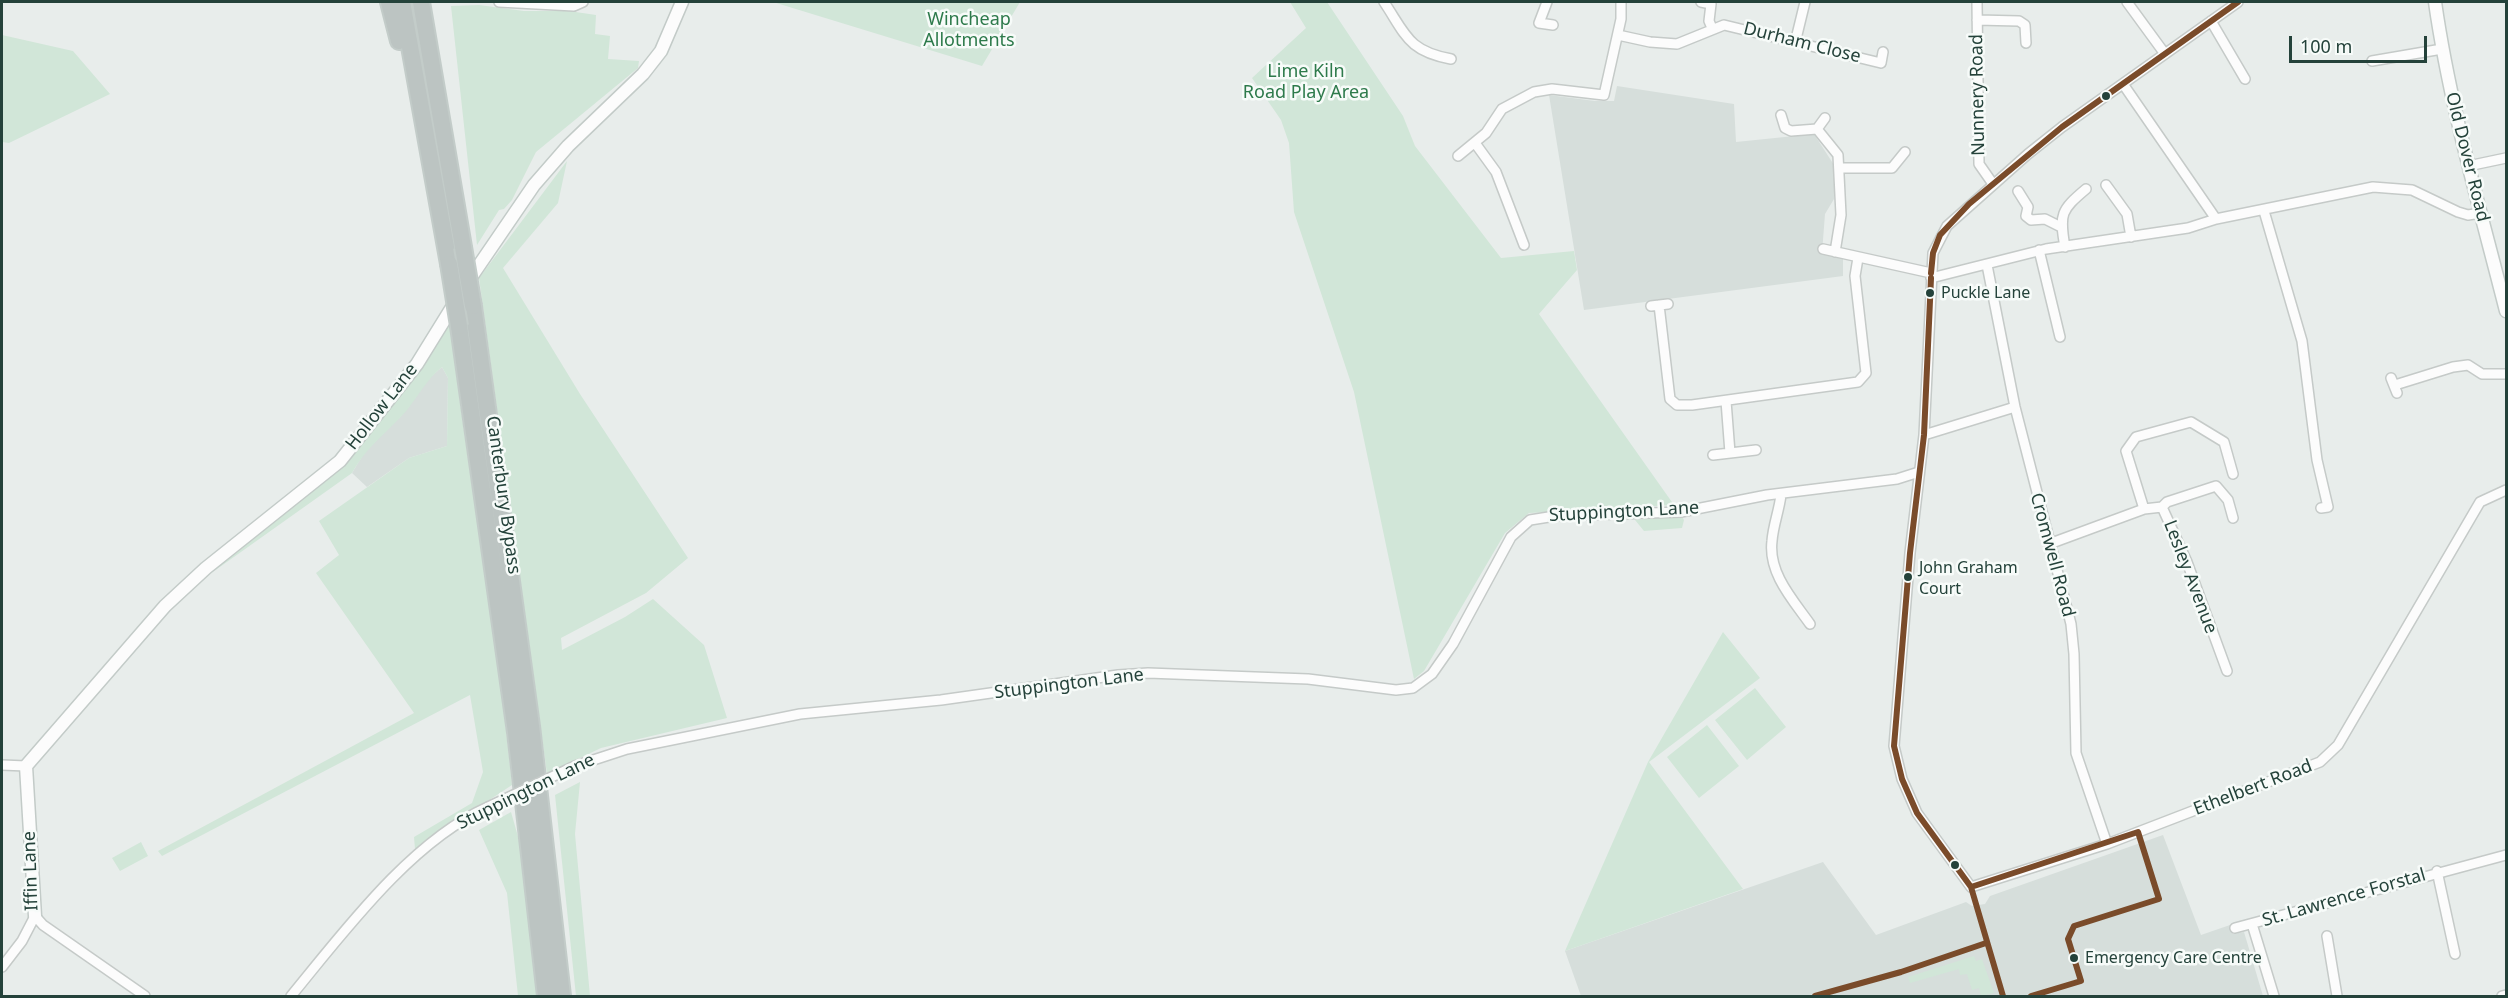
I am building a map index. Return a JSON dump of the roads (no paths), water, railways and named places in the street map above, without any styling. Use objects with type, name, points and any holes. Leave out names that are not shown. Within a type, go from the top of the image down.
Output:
[{"type":"highway","points":[[389,2],[401,28]]},
{"type":"highway","name":"Canterbury Bypass","points":[[402,2],[401,28],[428,147],[459,326],[516,732],[546,996]]},
{"type":"highway","name":"Canterbury Bypass","points":[[421,2],[473,306],[528,702],[562,996]]},
{"type":"street","points":[[501,2],[574,6],[583,2]]},
{"type":"street","name":"Hollow Lane","points":[[26,766],[165,606],[206,568],[340,461],[417,364],[479,264],[534,185],[568,146],[643,74],[662,51],[682,2]]},
{"type":"street","points":[[1384,2],[1413,46],[1427,54],[1451,59]]},
{"type":"street","points":[[1547,2],[1539,23],[1553,25]]},
{"type":"street","points":[[1458,156],[1486,133],[1502,109],[1540,89],[1604,95],[1618,35],[1621,2]]},
{"type":"street","points":[[1701,2],[1711,4],[1708,21],[1712,28]]},
{"type":"street","points":[[1795,43],[1805,2]]},
{"type":"street","name":"Nunnery Road","points":[[1977,2],[1979,164],[1993,184]]},
{"type":"street","points":[[2127,2],[2165,54]]},
{"type":"street","points":[[1919,472],[1924,435],[1931,275],[1933,253],[1940,234],[1993,184],[2062,127],[2238,2]]},
{"type":"street","name":"Old Dover Road","points":[[2435,2],[2442,49],[2469,171],[2506,308]]},
{"type":"street","points":[[1977,20],[2019,21],[2025,25],[2026,39],[2036,34]]},
{"type":"street","points":[[2211,21],[2246,74]]},
{"type":"street","name":"Durham Close","points":[[1618,35],[1661,44],[1677,44],[1712,28],[1725,25],[1881,63],[1883,52]]},
{"type":"street","points":[[2372,61],[2442,49]]},
{"type":"street","points":[[2123,84],[2216,219]]},
{"type":"street","points":[[1781,116],[1785,128],[1791,131],[1817,129],[1826,118]]},
{"type":"street","points":[[1817,129],[1838,155],[1841,215],[1835,252]]},
{"type":"street","points":[[1475,143],[1496,172],[1515,216],[1524,245]]},
{"type":"street","points":[[1839,168],[1892,168],[1905,152]]},
{"type":"street","points":[[2469,171],[2506,158]]},
{"type":"street","points":[[2106,185],[2127,214],[2131,237]]},
{"type":"street","points":[[1823,249],[1931,275],[1987,265],[2040,250],[2188,228],[2216,219],[2373,188],[2397,187],[2412,190],[2468,215],[2480,210]]},
{"type":"street","points":[[2065,247],[2061,226],[2065,207],[2086,189]]},
{"type":"street","points":[[2018,191],[2028,207],[2026,216],[2031,220],[2045,219],[2061,226]]},
{"type":"street","points":[[2264,211],[2302,341],[2314,460],[2328,507],[2321,508]]},
{"type":"street","points":[[1515,216],[1525,212]]},
{"type":"street","points":[[2040,250],[2060,337]]},
{"type":"street","points":[[1659,305],[1670,399],[1673,403],[1684,406],[1857,382],[1863,378],[1865,361],[1855,276],[1858,258]]},
{"type":"street","name":"Cromwell Road","points":[[1987,265],[2015,407],[2071,624],[2074,654],[2076,753],[2107,844]]},
{"type":"street","points":[[2394,385],[2468,365],[2481,374],[2506,374]]},
{"type":"street","points":[[1726,400],[1730,453]]},
{"type":"street","points":[[1924,435],[2015,407]]},
{"type":"street","points":[[2144,509],[2126,451],[2136,437],[2191,422],[2220,438],[2233,474]]},
{"type":"street","points":[[1713,455],[1756,450]]},
{"type":"street","points":[[2218,465],[2229,462]]},
{"type":"street","name":"Stuppington Lane","points":[[291,996],[368,904],[408,864],[450,829],[488,807],[575,766],[627,749],[800,714],[940,700],[1118,675],[1148,673],[1308,679],[1396,690],[1413,688],[1432,674],[1453,644],[1511,537],[1521,526],[1540,517],[1645,515],[1674,512],[1897,479],[1919,472]]},
{"type":"street","name":"Ethelbert Road","points":[[1919,472],[1894,746],[1902,779],[1917,813],[1971,887],[2107,844],[2307,768],[2329,755],[2338,745],[2385,667],[2480,502],[2506,490]]},
{"type":"street","points":[[2162,507],[2167,502],[2216,486],[2228,500],[2234,518]]},
{"type":"street","points":[[1781,495],[1771,544],[1772,556],[1778,577],[1800,618],[1810,624]]},
{"type":"street","name":"Lesley Avenue","points":[[2049,544],[2144,509],[2162,507],[2187,562],[2227,670]]},
{"type":"street","points":[[2210,663],[2221,658]]},
{"type":"street","points":[[2,765],[26,766]]},
{"type":"street","name":"Iffin Lane","points":[[2,967],[22,941],[35,916],[26,766]]},
{"type":"street","name":"St. Lawrence Forstal","points":[[2235,928],[2506,855]]},
{"type":"street","name":"St. Lawrence Forstal","points":[[2437,872],[2455,954]]},
{"type":"street","points":[[35,916],[43,925],[144,996]]},
{"type":"street","name":"St. Lawrence Forstal","points":[[2252,924],[2274,996]]},
{"type":"street","points":[[2328,936],[2335,947],[2337,996]]},
{"type":"place","name":"Puckle Lane","points":[[1930,293]]},
{"type":"place","name":"John Graham Court","points":[[1908,577]]},
{"type":"place","name":"Emergency Care Centre","points":[[2074,958]]},
{"type":"park label","name":"Wincheap Allotments","points":[[969,30]]},
{"type":"park label","name":"Lime Kiln Road Play Area","points":[[1306,82]]}]
